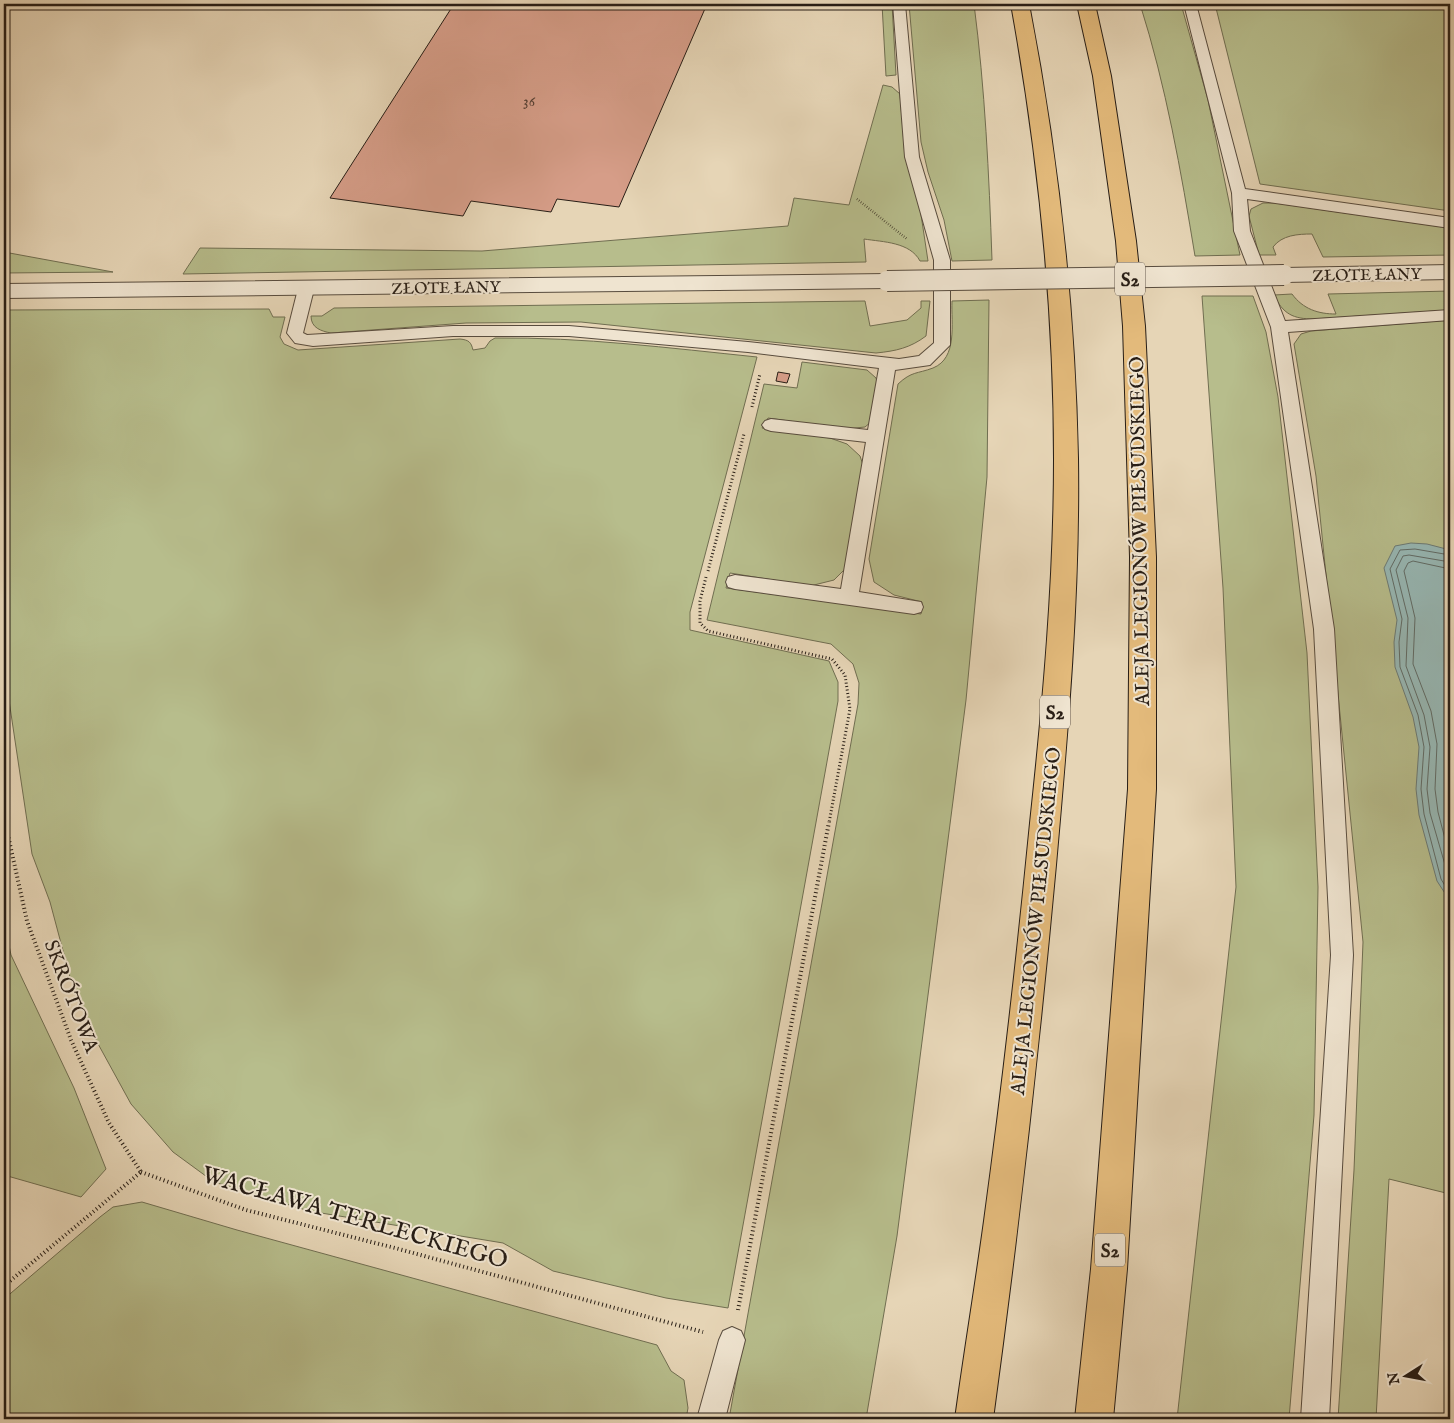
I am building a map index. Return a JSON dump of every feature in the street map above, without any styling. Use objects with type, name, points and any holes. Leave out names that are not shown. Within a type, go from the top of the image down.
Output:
[{"type":"highway","name":"ALEJA LEGIONÓW PIŁSUDSKIEGO","points":[[974,1419],[998,1257],[1024,1041],[1054,736],[1064,569],[1066,458],[1054,234],[1041,127],[1020,4]]},
{"type":"highway","name":"ALEJA LEGIONÓW PIŁSUDSKIEGO","points":[[1086,4],[1102,76],[1127,250],[1135,346],[1142,557],[1142,789],[1109,1269],[1094,1419]]},
{"type":"street","name":"ZŁOTE ŁANY","points":[[4,291],[306,289],[1450,272]]},
{"type":"lane","points":[[306,289],[294,333],[297,338],[303,340],[324,341],[453,331],[569,331],[767,349],[899,365],[924,361],[942,345],[942,260],[912,157],[899,4]]},
{"type":"lane","points":[[1190,4],[1239,193],[1242,230],[1279,327],[1324,629],[1342,956],[1315,1419]]},
{"type":"lane","points":[[1239,193],[1450,223]]},
{"type":"lane","points":[[1279,327],[1450,315]]},
{"type":"lane","points":[[848,598],[888,363]]},
{"type":"lane","points":[[771,425],[876,437]]},
{"type":"lane","points":[[735,582],[914,607]]},
{"type":"lane","points":[[710,1419],[732,1340]]},
{"type":"path","points":[[856,199],[920,248],[939,249]]},
{"type":"path","points":[[750,414],[767,349]]},
{"type":"path","points":[[732,1340],[850,709],[845,676],[832,659],[708,631],[700,623],[700,601],[745,433]]},
{"type":"path","name":"SKRÓTOWA","points":[[4,819],[27,921],[71,1040],[109,1123],[141,1172]]},
{"type":"path","points":[[4,1286],[141,1172]]},
{"type":"path","name":"WACŁAWA TERLECKIEGO","points":[[141,1172],[246,1210],[404,1250],[732,1340]]},
{"type":"green space","points":[[882,4],[892,4],[896,75],[886,76]]},
{"type":"green space","points":[[909,4],[974,4],[986,132],[992,260],[952,261],[944,220],[928,172],[921,142]]},
{"type":"green space","points":[[1140,4],[1181,4],[1208,100],[1240,255],[1195,256],[1165,97]]},
{"type":"green space","points":[[1215,4],[1446,4],[1450,34],[1450,211],[1260,184]]},
{"type":"green space","points":[[883,85],[892,87],[900,94],[905,156],[920,208],[928,261],[920,261],[916,255],[903,246],[864,239],[866,262],[183,274],[200,248],[482,251],[788,226],[794,198],[849,205]]},
{"type":"green space","points":[[1263,203],[1275,203],[1450,228],[1450,255],[1323,257],[1312,234],[1296,235],[1281,240],[1273,247],[1276,255],[1259,255],[1249,216],[1251,209]]},
{"type":"green space","points":[[4,252],[113,272],[4,273]]},
{"type":"green space","points":[[1450,291],[1450,310],[1314,319],[1300,318],[1285,311],[1274,295],[1292,294],[1311,310],[1336,314],[1328,294]]},
{"type":"green space","points":[[1202,296],[1253,296],[1266,332],[1278,397],[1307,653],[1318,887],[1314,1115],[1289,1419],[1177,1419],[1236,887],[1223,588]]},
{"type":"green space","points":[[989,300],[987,477],[966,700],[897,1236],[866,1419],[729,1419],[858,704],[859,683],[853,664],[831,644],[707,620],[764,384],[797,388],[802,362],[867,370],[876,378],[879,388],[871,422],[865,427],[845,429],[768,418],[762,428],[830,438],[847,444],[860,456],[865,471],[850,564],[834,580],[810,586],[730,573],[726,588],[921,614],[922,602],[894,595],[874,582],[869,559],[898,384],[911,375],[933,368],[941,363],[946,356],[952,339],[952,301]]},
{"type":"green space","points":[[865,301],[870,326],[907,320],[921,308],[921,301],[930,301],[926,336],[902,348],[876,353],[581,322],[466,323],[331,333],[320,330],[311,320],[311,316],[322,316],[334,308]]},
{"type":"green space","points":[[269,309],[273,317],[285,317],[280,337],[284,344],[298,350],[460,339],[469,342],[473,350],[485,348],[495,338],[528,338],[626,344],[757,357],[690,612],[690,630],[829,661],[838,682],[838,701],[728,1308],[666,1298],[553,1271],[503,1243],[309,1211],[214,1182],[173,1152],[131,1104],[97,1042],[70,977],[50,902],[32,854],[4,667],[4,310]]},
{"type":"green space","points":[[1450,320],[1450,1194],[1389,1179],[1376,1419],[1338,1419],[1354,1170],[1363,942],[1316,476],[1294,344],[1301,334],[1311,331]]},
{"type":"green space","points":[[4,922],[11,955],[74,1088],[106,1169],[81,1197],[4,1175]]},
{"type":"green space","points":[[142,1202],[237,1230],[657,1345],[671,1371],[684,1380],[688,1408],[686,1419],[4,1419],[4,1299],[113,1207]]},
{"type":"water","points":[[1411,543],[1427,544],[1450,550],[1450,901],[1437,881],[1419,815],[1416,789],[1419,747],[1413,717],[1395,667],[1394,642],[1397,620],[1384,568],[1395,546]]},
{"type":"building","points":[[454,4],[707,4],[619,207],[557,199],[551,212],[471,201],[463,216],[330,198]]},
{"type":"building","points":[[778,372],[790,374],[787,383],[776,381]]}]
